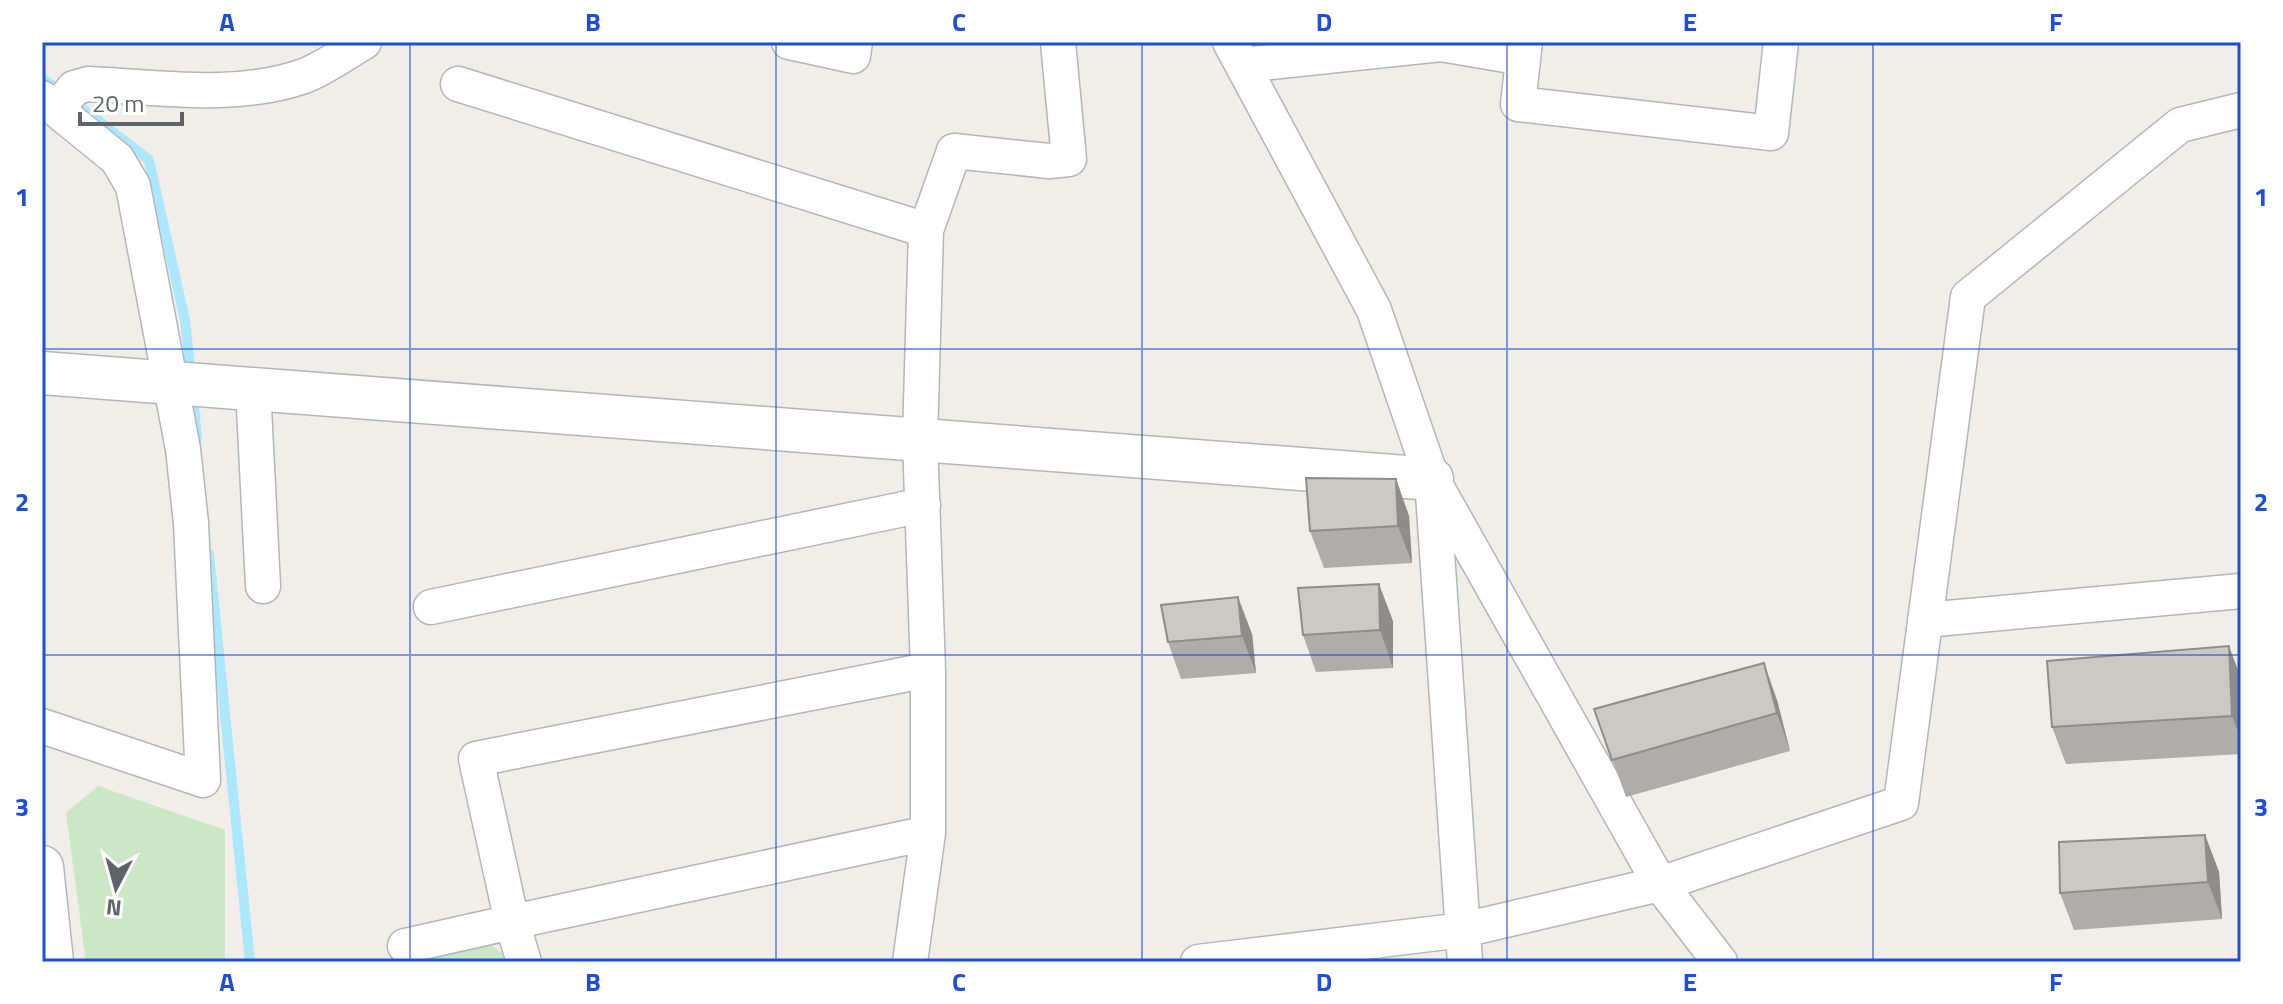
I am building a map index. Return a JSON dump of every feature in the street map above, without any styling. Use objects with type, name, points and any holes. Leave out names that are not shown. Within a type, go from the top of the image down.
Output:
[{"type":"street","points":[[42,726],[203,780],[191,523],[183,449],[133,186],[117,159],[49,104],[74,88],[88,84],[212,89],[273,84],[306,75],[364,42]]},
{"type":"street","points":[[789,42],[853,56],[855,42]]},
{"type":"street","points":[[910,962],[928,833],[928,670],[920,439],[926,230],[954,151],[1049,161],[1069,159],[1058,42]]},
{"type":"street","points":[[1720,962],[1660,884],[1432,479],[1374,310],[1236,54],[1441,44],[1524,50],[1518,104],[1771,133],[1781,42]]},
{"type":"street","points":[[458,84],[926,230]]},
{"type":"street","points":[[1198,962],[1464,946],[1901,803],[1968,297],[2180,125],[2241,110]]},
{"type":"street","points":[[42,373],[1432,479]]},
{"type":"street","points":[[253,388],[263,586]]},
{"type":"street","points":[[1432,479],[1464,946]]},
{"type":"street","points":[[431,607],[923,505]]},
{"type":"street","points":[[1925,620],[2241,591]]},
{"type":"street","points":[[524,962],[512,922],[476,759],[928,670]]},
{"type":"street","points":[[405,946],[928,833]]},
{"type":"street","points":[[42,867],[48,940]]},
{"type":"green space","points":[[98,786],[225,830],[225,962],[86,962],[66,813]]},
{"type":"green space","points":[[486,942],[507,956],[508,962],[407,962]]},
{"type":"building","points":[[1306,478],[1396,479],[1398,526],[1310,531]]},
{"type":"building","points":[[1379,584],[1380,630],[1303,635],[1298,588]]},
{"type":"building","points":[[1238,597],[1242,636],[1168,642],[1161,605]]},
{"type":"building","points":[[2229,646],[2232,716],[2052,727],[2047,661]]},
{"type":"building","points":[[1764,663],[1777,713],[1612,760],[1594,709]]},
{"type":"building","points":[[2205,835],[2208,882],[2060,893],[2059,842]]},
{"type":"waterway","points":[[42,78],[60,91]]},
{"type":"waterway","points":[[73,101],[149,160],[185,320],[191,375]]},
{"type":"waterway","points":[[193,395],[197,439]]},
{"type":"waterway","points":[[209,554],[250,962]]}]
